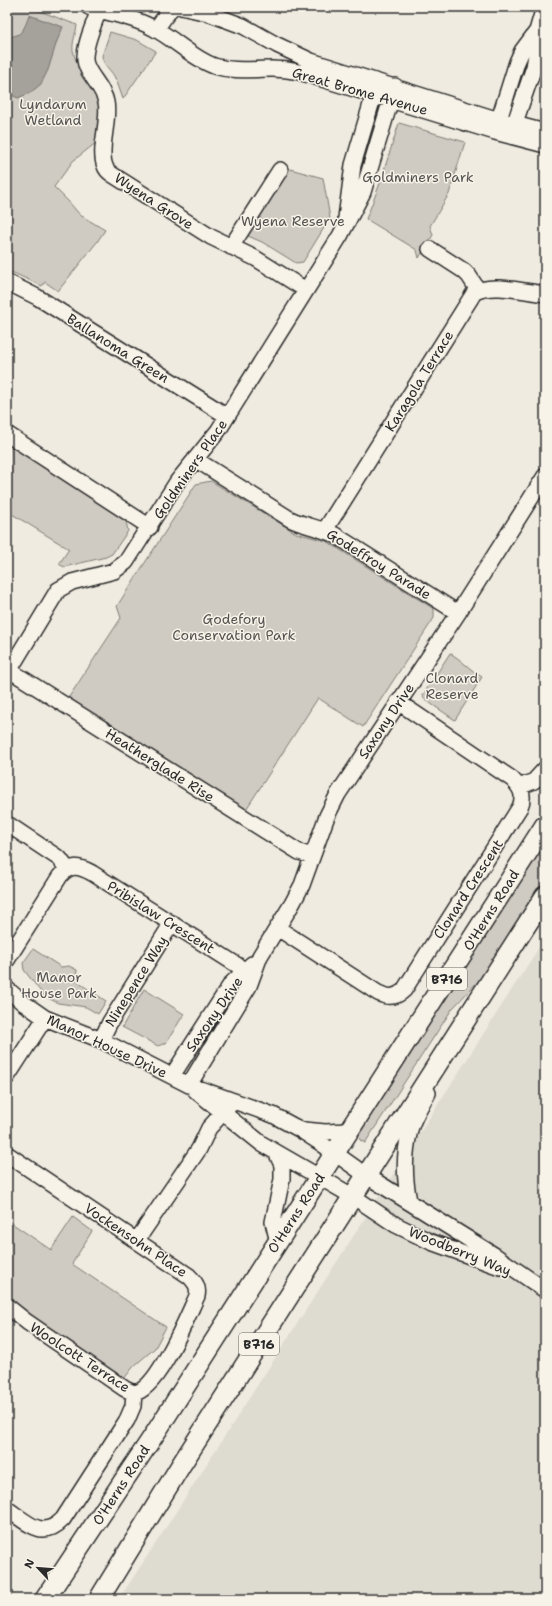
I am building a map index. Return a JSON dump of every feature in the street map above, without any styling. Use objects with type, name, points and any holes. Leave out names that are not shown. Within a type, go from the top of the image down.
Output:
[{"type":"main road","name":"O'Herns Road","points":[[45,1599],[160,1426],[545,825]]},
{"type":"main road","name":"B716","points":[[99,1599],[181,1465],[354,1197],[545,896]]},
{"type":"street","points":[[156,29],[172,7]]},
{"type":"street","name":"Great Brome Avenue","points":[[181,7],[225,19],[243,26],[294,54],[376,88]]},
{"type":"street","points":[[513,130],[534,68],[537,31],[544,7]]},
{"type":"street","name":"Great Brome Avenue","points":[[96,8],[133,19],[156,29],[190,54],[214,66],[240,70],[271,69],[299,72],[376,88],[513,130],[545,132]]},
{"type":"street","name":"Wyena Grove","points":[[96,8],[86,47],[85,61],[87,68],[103,92],[106,102],[107,112],[103,155],[106,168],[119,180],[211,237],[255,258],[306,290]]},
{"type":"street","points":[[497,126],[517,62],[522,51],[537,31]]},
{"type":"street","name":"Goldminers Place","points":[[345,227],[350,178],[376,88]]},
{"type":"street","name":"Goldminers Place","points":[[8,672],[58,590],[72,582],[114,571],[121,567],[150,527],[177,482],[214,437],[345,227],[365,187],[393,93]]},
{"type":"street","name":"Great Brome Avenue","points":[[513,130],[545,145]]},
{"type":"street","points":[[231,247],[280,170]]},
{"type":"street","points":[[430,249],[464,271],[478,290],[493,288],[545,294]]},
{"type":"street","name":"Ballanoma Green","points":[[7,282],[37,298],[227,416]]},
{"type":"street","name":"Karagola Terrace","points":[[325,530],[470,299],[478,290]]},
{"type":"street","points":[[7,434],[150,527]]},
{"type":"street","name":"Godeffroy Parade","points":[[195,459],[290,519],[300,524],[325,530],[342,539],[458,613]]},
{"type":"street","name":"Saxony Drive","points":[[172,1076],[232,984],[248,974],[278,929],[302,884],[327,816],[338,794],[458,613],[545,476]]},
{"type":"street","name":"Heatherglade Rise","points":[[8,672],[299,852],[312,856]]},
{"type":"street","points":[[398,702],[520,787],[539,777],[545,769]]},
{"type":"street","name":"Clonard Crescent","points":[[278,929],[378,993],[388,997],[397,995],[404,990],[517,813],[523,797],[520,787]]},
{"type":"street","points":[[7,960],[56,882],[67,869],[60,859],[9,824]]},
{"type":"street","name":"Pribislaw Crescent","points":[[67,869],[76,867],[86,870],[172,923],[248,974]]},
{"type":"street","name":"Ninepence Way","points":[[101,1040],[110,1022],[172,923]]},
{"type":"street","name":"Saxony Drive","points":[[189,1085],[249,986],[248,974]]},
{"type":"street","name":"Manor House Drive","points":[[7,989],[22,1002],[45,1018],[101,1040],[189,1085],[262,1144],[354,1197]]},
{"type":"street","points":[[7,1077],[45,1018]]},
{"type":"street","points":[[409,1201],[405,1185],[404,1167],[410,1129],[449,1048]]},
{"type":"street","name":"Manor House Drive","points":[[189,1085],[208,1090],[235,1102],[273,1115],[299,1129],[335,1152],[367,1176]]},
{"type":"street","points":[[137,1240],[199,1150],[227,1115],[234,1110],[235,1102]]},
{"type":"street","points":[[299,1129],[325,1132],[348,1131]]},
{"type":"street","points":[[276,1152],[282,1165],[282,1179],[273,1222],[278,1242]]},
{"type":"street","name":"Vockensohn Place","points":[[7,1154],[190,1276],[197,1286],[198,1292],[159,1371],[147,1386],[139,1392],[134,1392]]},
{"type":"street","name":"Woodberry Way","points":[[367,1176],[494,1255],[545,1290]]},
{"type":"street","name":"Woodberry Way","points":[[354,1197],[396,1225],[431,1242],[489,1262],[528,1279]]},
{"type":"street","name":"Woolcott Terrace","points":[[7,1306],[39,1331],[125,1389],[134,1392]]},
{"type":"street","points":[[7,1509],[32,1526],[46,1530],[57,1525],[63,1519],[127,1420],[132,1406],[134,1392]]},
{"type":"shaded area","points":[[29,15],[63,27],[48,70],[41,84],[30,93],[18,98],[7,93],[7,36],[16,35],[22,31]]},
{"type":"shaded area","points":[[545,938],[545,1599],[119,1599],[167,1526]]},
{"type":"green space","name":"Lyndarum Wetland","points":[[7,7],[29,7],[77,25],[73,50],[77,64],[93,88],[100,107],[97,142],[73,161],[54,187],[80,215],[105,230],[58,291],[45,282],[42,286],[7,270]]},
{"type":"green space","points":[[110,32],[137,40],[156,51],[123,99],[118,84],[105,64],[102,56]]},
{"type":"green space","name":"Goldminers Park","points":[[399,123],[465,142],[449,194],[430,226],[433,235],[419,258],[417,250],[366,219],[379,186]]},
{"type":"green space","name":"Wyena Reserve","points":[[290,169],[323,178],[330,218],[303,262],[296,263],[262,242],[248,236]]},
{"type":"green space","points":[[7,443],[126,521],[128,531],[112,554],[106,557],[64,567],[59,564],[69,549],[7,511]]},
{"type":"green space","name":"Godefory Conservation Park","points":[[211,481],[296,533],[326,541],[434,609],[434,618],[363,727],[318,698],[245,811],[67,700],[121,618],[117,606],[196,484]]},
{"type":"green space","name":"Clonard Reserve","points":[[450,653],[482,677],[455,720],[424,699],[423,695]]},
{"type":"green space","points":[[545,831],[545,879],[484,975],[452,1009],[365,1143],[360,1140],[357,1128]]},
{"type":"green space","name":"Manor House Park","points":[[33,949],[61,967],[69,966],[77,970],[76,981],[106,1001],[98,1014],[86,1007],[58,1003],[44,996],[24,970],[23,963]]},
{"type":"green space","name":"Manor House Park","points":[[144,989],[184,1014],[166,1043],[158,1046],[122,1027]]},
{"type":"green space","points":[[73,1217],[92,1231],[72,1264],[166,1327],[155,1348],[134,1366],[123,1380],[7,1299],[7,1220],[51,1250]]}]
